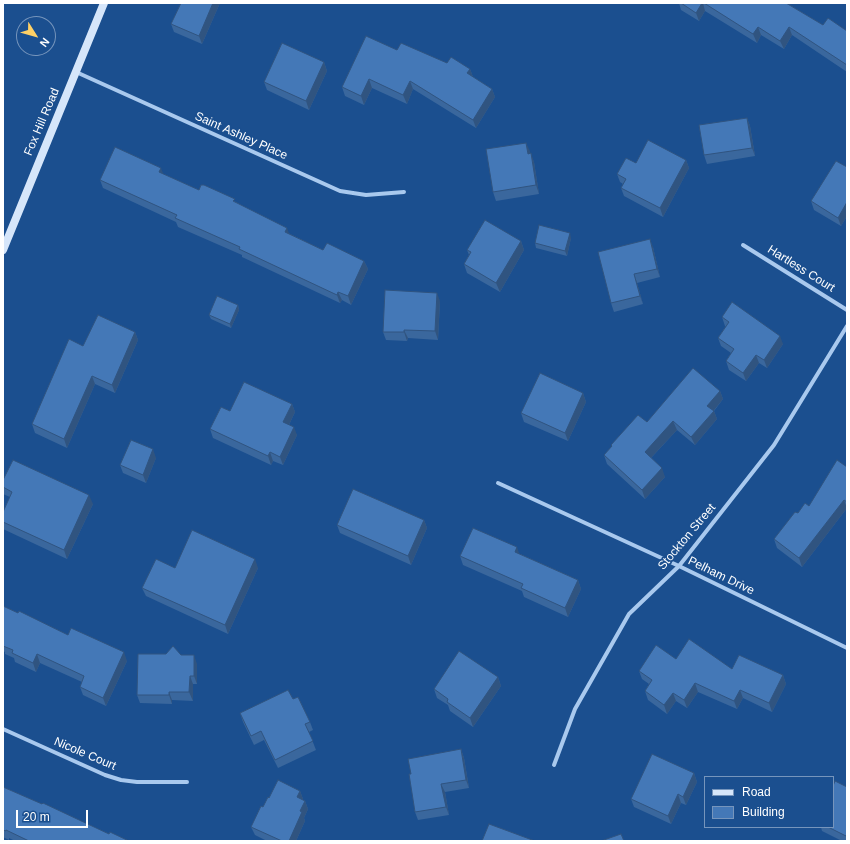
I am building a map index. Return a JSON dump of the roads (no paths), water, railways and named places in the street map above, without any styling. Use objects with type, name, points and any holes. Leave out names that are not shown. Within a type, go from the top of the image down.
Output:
[{"type":"main road","name":"Fox Hill Road","points":[[3,250],[104,3]]},
{"type":"street","name":"Saint Ashley Place","points":[[76,72],[340,191],[366,195],[404,192]]},
{"type":"street","name":"Hartless Court","points":[[743,245],[847,310]]},
{"type":"street","name":"Stockton Street","points":[[554,765],[575,709],[630,614],[679,566],[774,445],[847,326]]},
{"type":"street","name":"Pelham Drive","points":[[498,483],[679,566],[847,648]]},
{"type":"street","name":"Nicole Court","points":[[3,729],[105,775],[121,780],[137,782],[187,782]]}]
